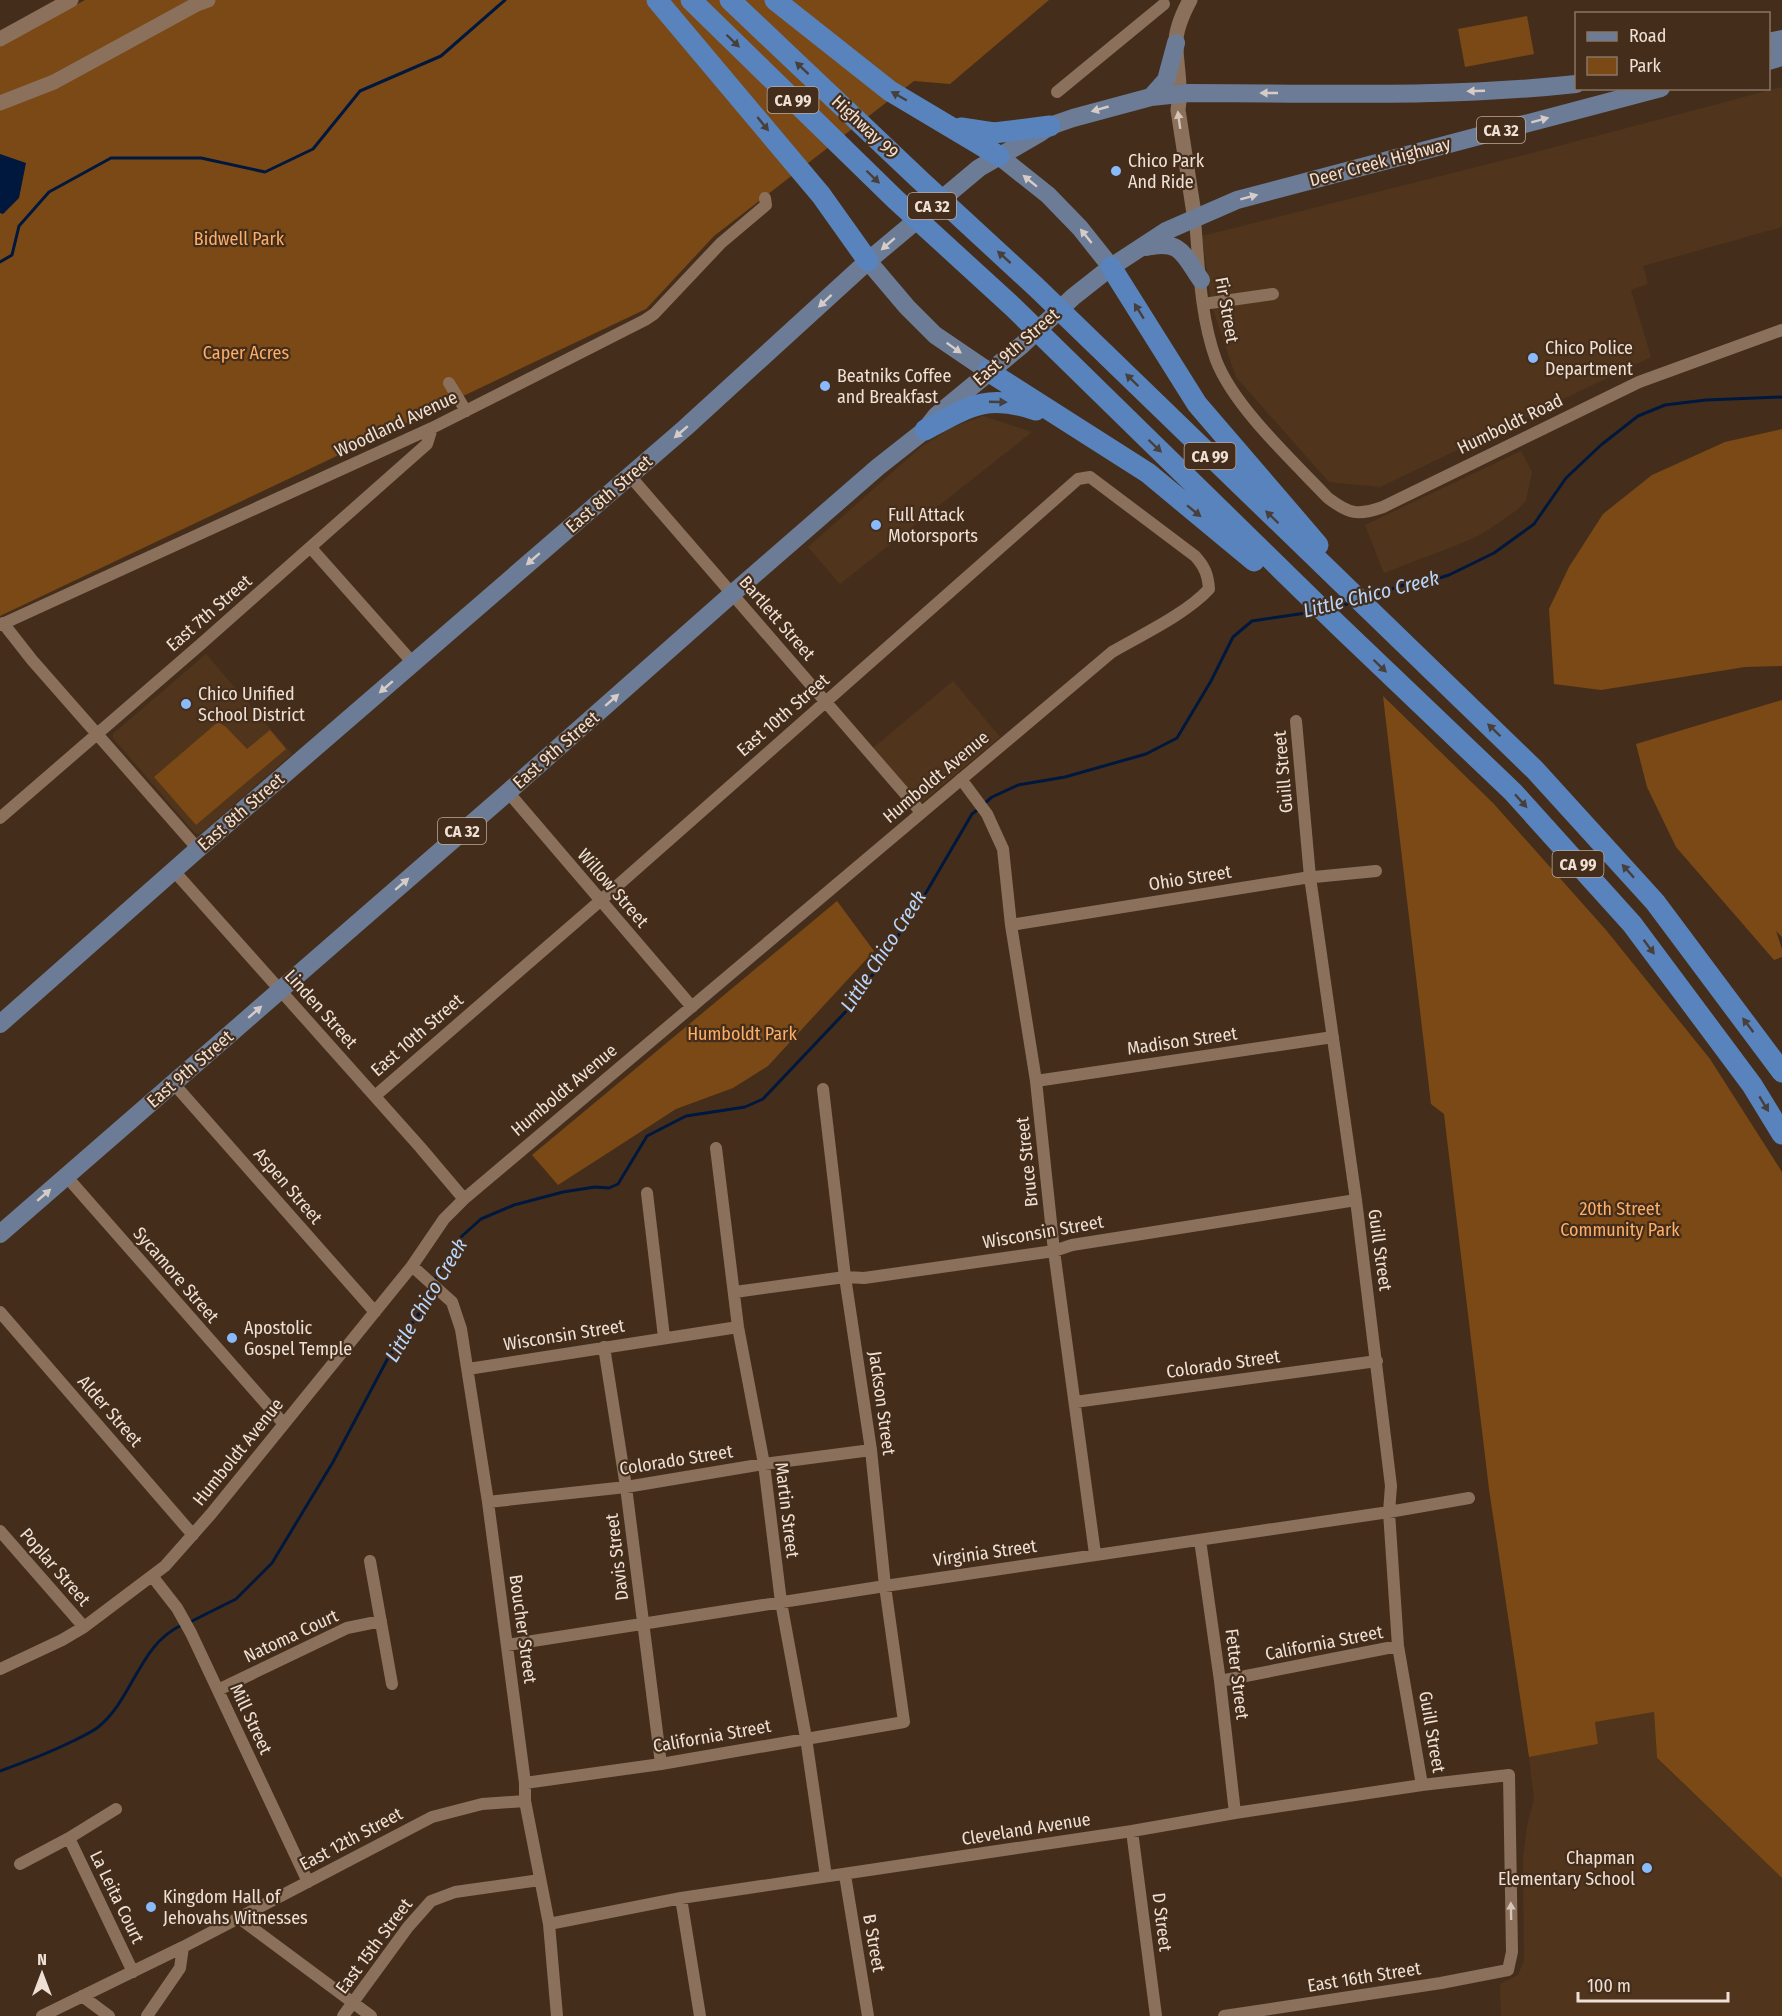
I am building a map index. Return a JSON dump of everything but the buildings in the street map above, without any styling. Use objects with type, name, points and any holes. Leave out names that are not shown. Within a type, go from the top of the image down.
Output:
[{"type":"highway","points":[[657,0],[821,195],[868,261]]},
{"type":"highway","name":"CA 99","points":[[691,0],[895,199],[951,248],[1068,361],[1300,594],[1338,625],[1513,792],[1632,924],[1752,1084],[1782,1134]]},
{"type":"highway","name":"Highway 99","points":[[730,0],[1036,286],[1341,583]]},
{"type":"highway","points":[[775,0],[890,91],[949,125],[975,132],[994,133],[1050,126]]},
{"type":"highway","points":[[949,125],[953,130],[999,156]]},
{"type":"highway","points":[[1111,267],[1197,404],[1335,565],[1341,583]]},
{"type":"highway","points":[[988,372],[1148,473],[1300,594]]},
{"type":"highway","points":[[925,430],[972,406],[985,402],[999,402],[1019,404],[1036,410],[1063,426],[1096,439]]},
{"type":"highway","name":"CA 99","points":[[1341,583],[1535,770],[1655,902],[1782,1072]]},
{"type":"main road","points":[[1151,97],[1166,80],[1176,43]]},
{"type":"main road","name":"CA 32","points":[[1181,94],[1461,92],[1520,90],[1575,84]]},
{"type":"main road","name":"Deer Creek Highway","points":[[1111,267],[1166,231],[1237,200],[1653,90]]},
{"type":"main road","name":"East 8th Street","points":[[0,1024],[198,849],[630,476],[868,261],[979,168],[1050,126],[1101,109],[1151,97],[1181,94]]},
{"type":"main road","points":[[999,156],[1048,195],[1080,228],[1111,267]]},
{"type":"main road","points":[[1138,249],[1162,244],[1174,246],[1184,254],[1201,280]]},
{"type":"main road","points":[[868,261],[907,308],[935,335],[988,372]]},
{"type":"main road","name":"East 9th Street","points":[[0,1233],[174,1084],[878,467],[925,430],[936,416],[1111,267]]},
{"type":"street","points":[[0,39],[71,0]]},
{"type":"street","points":[[0,103],[54,82],[157,25],[208,0]]},
{"type":"street","points":[[1057,92],[1164,4],[1175,3],[1188,4],[1176,43],[1181,94]]},
{"type":"street","name":"Fir Street","points":[[1181,94],[1178,110],[1195,219],[1203,304],[1209,336],[1217,361],[1239,400],[1328,498],[1342,508],[1356,513]]},
{"type":"street","name":"Woodland Avenue","points":[[1,624],[432,428],[654,314],[721,243],[766,205],[765,198]]},
{"type":"street","points":[[1203,304],[1273,294]]},
{"type":"street","name":"Humboldt Road","points":[[1356,513],[1383,507],[1639,382],[1782,330]]},
{"type":"street","points":[[449,383],[466,411]]},
{"type":"street","name":"East 7th Street","points":[[0,818],[311,548],[427,444],[432,428]]},
{"type":"street","name":"Bartlett Street","points":[[630,476],[921,812]]},
{"type":"street","name":"East 10th Street","points":[[375,1096],[600,901],[1078,479],[1090,477],[1195,556],[1208,576],[1209,589]]},
{"type":"street","points":[[311,548],[412,663]]},
{"type":"street","name":"Humboldt Avenue","points":[[0,1669],[84,1627],[165,1566],[412,1266],[444,1219],[464,1199],[852,873],[921,812],[965,783],[1112,652],[1202,597],[1209,589]]},
{"type":"street","points":[[1,624],[198,849]]},
{"type":"street","name":"Guill Street","points":[[1296,721],[1311,877],[1356,1200],[1391,1486],[1389,1512],[1398,1647],[1422,1785]]},
{"type":"street","name":"Bruce Street","points":[[965,783],[987,814],[1003,849],[1011,925],[1036,1081],[1054,1251],[1095,1554]]},
{"type":"street","name":"Willow Street","points":[[508,792],[692,1007]]},
{"type":"street","name":"Linden Street","points":[[174,871],[464,1199]]},
{"type":"street","name":"Ohio Street","points":[[1011,925],[1311,877],[1376,871]]},
{"type":"street","name":"Madison Street","points":[[1036,1081],[1333,1037]]},
{"type":"street","name":"Aspen Street","points":[[174,1084],[375,1312]]},
{"type":"street","name":"Jackson Street","points":[[823,1089],[904,1722]]},
{"type":"street","name":"Martin Street","points":[[717,1148],[738,1327],[764,1464],[781,1602],[806,1738],[826,1876]]},
{"type":"street","name":"Sycamore Street","points":[[66,1176],[284,1424]]},
{"type":"street","points":[[647,1192],[664,1337]]},
{"type":"street","name":"Wisconsin Street","points":[[735,1292],[846,1277],[864,1278],[1054,1251],[1072,1245],[1356,1200]]},
{"type":"street","name":"Boucher Street","points":[[412,1266],[452,1302],[461,1329],[488,1502],[525,1783],[525,1801],[549,1924],[557,2016]]},
{"type":"street","name":"Alder Street","points":[[0,1312],[193,1534]]},
{"type":"street","name":"Wisconsin Street","points":[[468,1369],[738,1327]]},
{"type":"street","name":"Davis Street","points":[[604,1347],[626,1486],[661,1764]]},
{"type":"street","name":"Colorado Street","points":[[1075,1402],[1377,1361]]},
{"type":"street","name":"Colorado Street","points":[[488,1502],[626,1486],[871,1450]]},
{"type":"street","name":"Virginia Street","points":[[507,1645],[1095,1554],[1389,1512],[1468,1498]]},
{"type":"street","name":"Poplar Street","points":[[0,1531],[84,1627]]},
{"type":"street","name":"Fetter Street","points":[[1200,1540],[1220,1681],[1235,1813]]},
{"type":"street","points":[[370,1561],[392,1684]]},
{"type":"street","name":"Mill Street","points":[[152,1576],[177,1608],[191,1633],[308,1882]]},
{"type":"street","name":"Natoma Court","points":[[218,1690],[347,1628],[381,1621]]},
{"type":"street","name":"California Street","points":[[1220,1681],[1398,1647]]},
{"type":"street","name":"California Street","points":[[525,1783],[661,1764],[904,1722]]},
{"type":"street","name":"Cleveland Avenue","points":[[549,1924],[681,1898],[1132,1832],[1235,1813],[1422,1785],[1509,1775],[1512,1952],[1508,1970]]},
{"type":"street","name":"East 12th Street","points":[[42,2016],[183,1947],[432,1817],[482,1804],[525,1801]]},
{"type":"street","name":"La Leita Court","points":[[20,1863],[69,1838],[117,1809]]},
{"type":"street","name":"D Street","points":[[1132,1832],[1156,2016]]},
{"type":"street","name":"La Leita Court","points":[[69,1838],[133,1972]]},
{"type":"street","name":"B Street","points":[[845,1875],[868,2016]]},
{"type":"street","name":"East 15th Street","points":[[343,2016],[408,1927],[431,1901],[455,1892],[540,1880]]},
{"type":"street","points":[[681,1898],[700,2016]]},
{"type":"street","points":[[239,1918],[371,2016]]},
{"type":"street","points":[[147,2016],[180,1968],[183,1947]]},
{"type":"street","name":"East 16th Street","points":[[1224,2016],[1441,1983],[1508,1970]]},
{"type":"street","points":[[81,1996],[109,2016]]},
{"type":"shaded area","points":[[1782,87],[1782,227],[1643,266],[1648,284],[1631,290],[1651,357],[1380,487],[1329,482],[1236,377],[1212,307],[1202,236]]},
{"type":"shaded area","points":[[983,416],[1032,432],[840,584],[808,547],[921,447],[951,428]]},
{"type":"shaded area","points":[[1521,451],[1532,472],[1526,501],[1517,510],[1485,532],[1467,541],[1384,573],[1365,525]]},
{"type":"shaded area","points":[[206,654],[292,754],[198,834],[113,738],[113,734]]},
{"type":"shaded area","points":[[953,681],[1000,737],[920,804],[873,748]]},
{"type":"shaded area","name":"Chapman Elementary School","points":[[1654,1712],[1657,1759],[1782,1878],[1782,2016],[1501,2016],[1500,1984],[1518,1975],[1524,1961],[1523,1857],[1534,1799],[1529,1757],[1598,1744],[1595,1722]]},
{"type":"green space","name":"Bidwell Park","points":[[85,0],[1049,0],[950,84],[914,81],[714,236],[646,309],[0,616],[0,46]]},
{"type":"green space","points":[[1527,16],[1534,54],[1465,67],[1458,29]]},
{"type":"green space","points":[[1782,429],[1782,666],[1745,667],[1601,690],[1554,684],[1549,609],[1569,567],[1603,514],[1652,475],[1725,442]]},
{"type":"green space","name":"20th Street Community Park","points":[[1383,696],[1493,803],[1606,930],[1710,1059],[1782,1172],[1782,1878],[1657,1758],[1654,1712],[1595,1722],[1598,1744],[1529,1757],[1489,1489],[1444,1114],[1431,1104]]},
{"type":"green space","points":[[1782,700],[1782,937],[1776,931],[1782,957],[1774,960],[1676,847],[1647,787],[1636,744]]},
{"type":"green space","points":[[218,722],[247,749],[270,730],[286,749],[196,825],[154,777]]},
{"type":"green space","name":"Humboldt Park","points":[[837,901],[874,951],[768,1066],[733,1088],[676,1109],[558,1185],[532,1155]]},
{"type":"water","points":[[0,154],[26,163],[19,198],[3,214],[0,213]]},
{"type":"waterway","points":[[0,262],[12,255],[19,226],[49,192],[111,158],[201,158],[265,172],[313,149],[360,91],[441,56],[505,0]]},
{"type":"waterway","name":"Little Chico Creek","points":[[1369,597],[1412,582],[1449,575],[1494,553],[1534,524],[1566,478],[1601,445],[1638,416],[1665,405],[1706,400],[1782,397]]},
{"type":"waterway","name":"Little Chico Creek","points":[[1331,608],[1351,603]]},
{"type":"waterway","name":"Little Chico Creek","points":[[985,803],[992,797],[1018,785],[1065,777],[1146,754],[1177,738],[1211,681],[1233,637],[1252,621],[1313,612]]},
{"type":"waterway","name":"Little Chico Creek","points":[[434,1283],[437,1274],[462,1236],[481,1219],[514,1205],[563,1192],[595,1187],[609,1188],[618,1184],[647,1136],[686,1116],[745,1107],[763,1099],[851,1006],[927,891],[972,814],[980,808]]},
{"type":"waterway","name":"Little Chico Creek","points":[[188,1623],[236,1599],[272,1563],[333,1462],[388,1358],[427,1302],[432,1289]]},
{"type":"waterway","name":"Little Chico Creek","points":[[0,1771],[28,1761],[97,1728],[119,1703],[156,1645],[167,1634],[182,1625]]},
{"type":"place","name":"Chico Park And Ride","points":[[1116,171]]},
{"type":"place","name":"Chico Police Department","points":[[1533,358]]},
{"type":"place","name":"Beatniks Coffee and Breakfast","points":[[825,386]]},
{"type":"place","name":"Full Attack Motorsports","points":[[876,525]]},
{"type":"place","name":"Chico Unified School District","points":[[186,704]]},
{"type":"place","name":"Apostolic Gospel Temple","points":[[232,1338]]},
{"type":"place","name":"Chapman Elementary School","points":[[1647,1868]]},
{"type":"place","name":"Kingdom Hall of Jehovahs Witnesses","points":[[151,1907]]},
{"type":"park label","name":"Caper Acres","points":[[246,353]]}]
